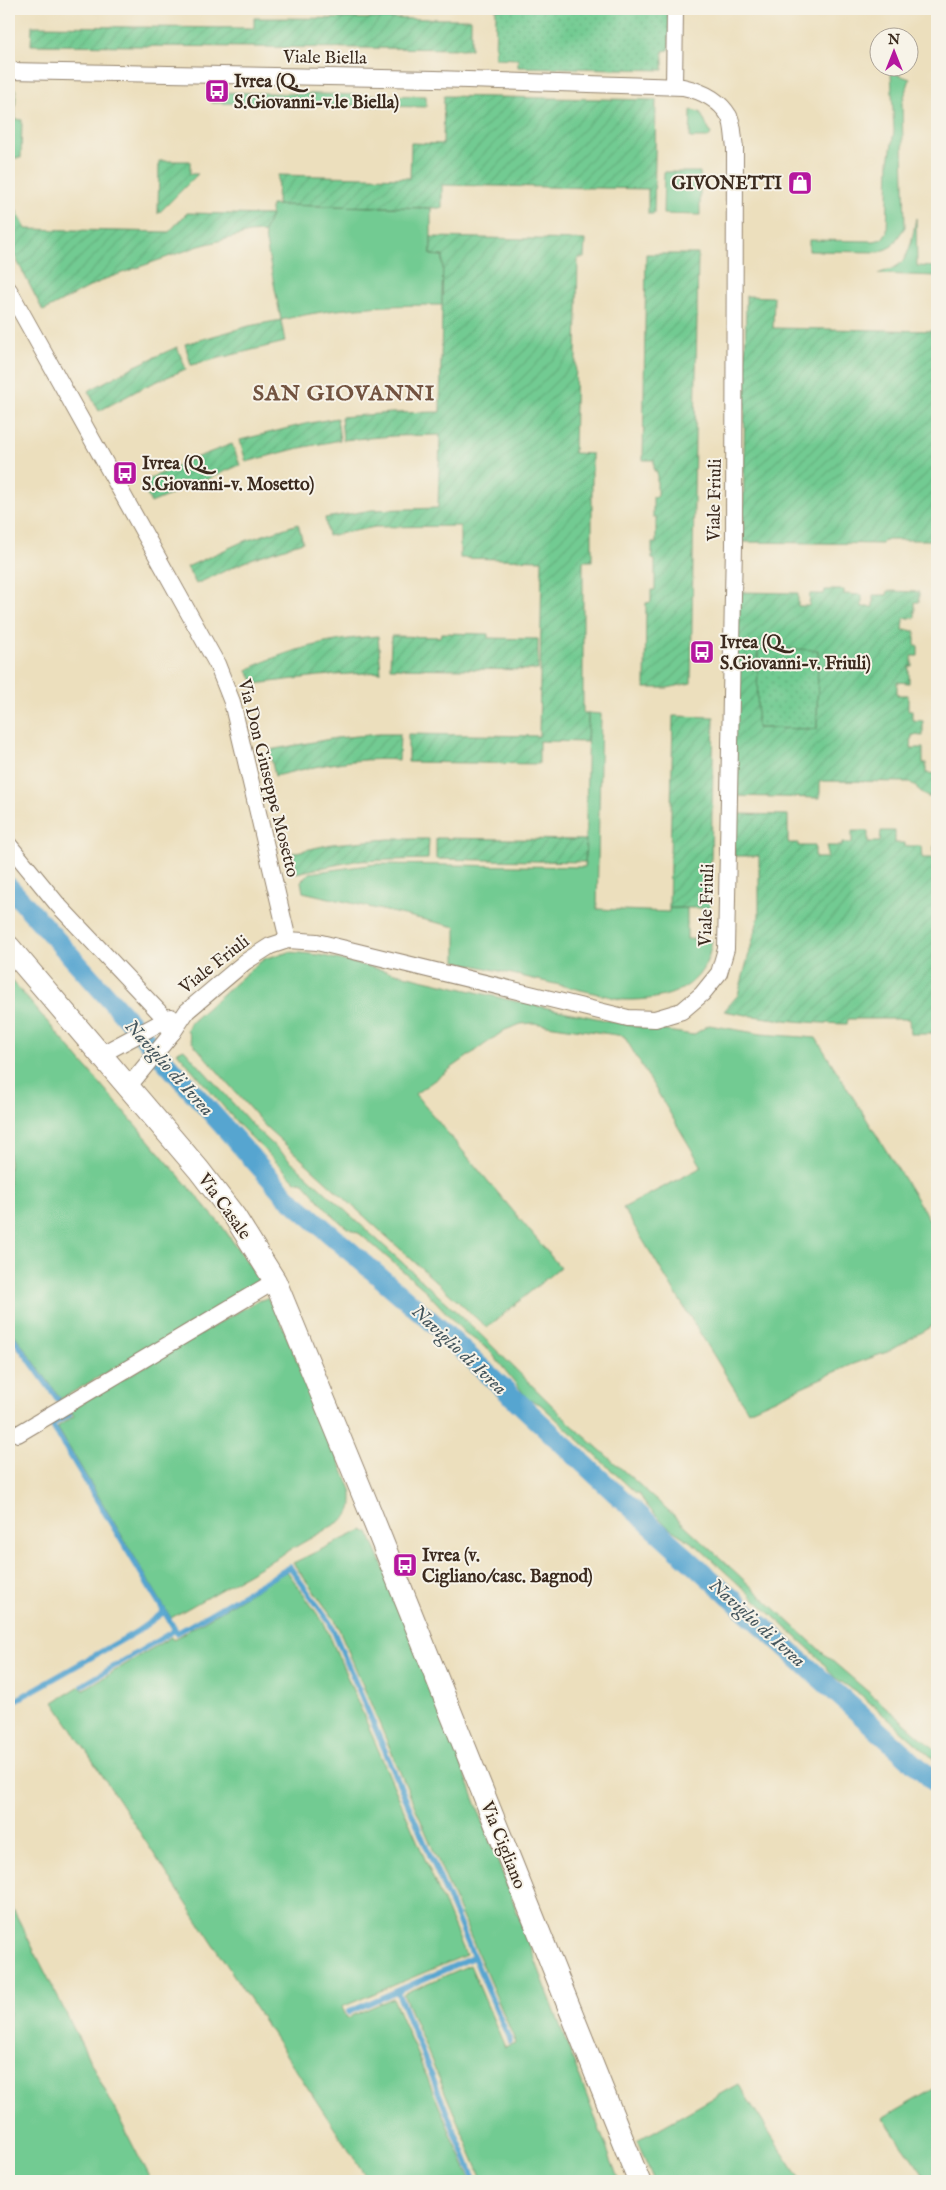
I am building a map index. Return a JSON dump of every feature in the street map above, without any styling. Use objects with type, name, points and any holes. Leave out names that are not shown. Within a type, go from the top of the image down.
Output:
[{"type":"main road","name":"Via Casale","points":[[9,947],[100,1055],[129,1086],[199,1170],[235,1217],[275,1281],[370,1509]]},
{"type":"main road","name":"Via Cigliano","points":[[370,1509],[639,2181]]},
{"type":"street","points":[[672,86],[675,9]]},
{"type":"street","name":"Viale Biella","points":[[9,71],[435,79],[672,86],[698,90],[720,105],[730,117],[735,147],[736,255]]},
{"type":"street","name":"Viale Friuli","points":[[100,1055],[168,1026],[257,953],[288,940],[317,942],[628,1018],[655,1019],[682,1011],[702,994],[719,973],[726,949],[734,545],[736,255]]},
{"type":"street","name":"Via Don Giuseppe Mosetto","points":[[9,290],[217,664],[232,702],[288,940]]},
{"type":"street","points":[[9,845],[58,905],[161,1014],[168,1026]]},
{"type":"street","name":"Viale Friuli","points":[[129,1086],[143,1069],[168,1026]]},
{"type":"street","points":[[18,1434],[275,1281]]},
{"type":"green space","points":[[496,9],[670,9],[669,50],[663,51],[663,70],[518,67],[518,59],[495,58]]},
{"type":"green space","points":[[254,18],[471,19],[471,49],[31,45],[32,26],[254,28]]},
{"type":"green space","points":[[891,78],[907,78],[910,79],[902,103],[905,227],[892,246],[880,252],[809,251],[809,240],[874,241],[882,239],[887,232],[889,162],[894,131]]},
{"type":"green space","points":[[9,88],[16,89],[15,119],[22,120],[21,158],[9,158]]},
{"type":"green space","points":[[212,92],[426,96],[426,107],[212,103]]},
{"type":"green space","points":[[444,96],[656,100],[654,214],[648,214],[648,189],[442,185],[442,208],[277,205],[278,175],[410,178],[411,143],[443,144]]},
{"type":"green space","points":[[691,110],[700,112],[711,134],[708,138],[690,138]]},
{"type":"green space","points":[[159,161],[190,161],[190,174],[198,174],[158,214]]},
{"type":"green space","points":[[664,172],[700,172],[700,215],[663,214]]},
{"type":"green space","points":[[9,182],[13,182],[13,204],[26,229],[169,232],[187,213],[271,215],[264,232],[249,233],[199,246],[105,279],[43,311],[9,245]]},
{"type":"green space","points":[[271,205],[431,208],[431,255],[443,256],[442,305],[361,308],[321,312],[281,320],[264,232],[271,215]]},
{"type":"green space","points":[[916,218],[917,266],[937,267],[937,276],[878,274],[902,262],[911,244]]},
{"type":"green space","points":[[431,237],[585,240],[584,258],[578,258],[574,453],[592,454],[592,561],[583,561],[583,713],[588,713],[587,742],[539,741],[539,764],[408,762],[408,734],[539,736],[542,560],[460,558],[460,526],[375,527],[328,536],[325,518],[372,510],[438,508],[440,435],[343,440],[341,417],[440,412],[443,256],[431,255]]},
{"type":"green space","points":[[646,254],[698,254],[691,683],[667,688],[645,688],[646,603],[651,602],[651,590],[655,590],[655,560],[652,559],[652,543],[656,543],[656,517],[653,517],[653,497],[657,497],[657,471],[654,471],[654,460],[643,460]]},
{"type":"green space","points":[[746,296],[774,297],[773,328],[937,331],[937,540],[883,540],[882,544],[743,542]]},
{"type":"green space","points":[[281,320],[285,342],[191,365],[185,344],[249,326]]},
{"type":"green space","points":[[177,347],[186,369],[144,387],[99,411],[88,391],[133,367]]},
{"type":"green space","points":[[337,418],[340,440],[246,462],[240,440]]},
{"type":"green space","points":[[232,444],[240,465],[151,503],[141,483],[187,461]]},
{"type":"green space","points":[[298,524],[303,542],[251,559],[196,584],[187,567],[242,542]]},
{"type":"green space","points":[[825,590],[844,590],[844,594],[862,595],[862,607],[873,607],[873,595],[887,595],[888,591],[919,592],[919,602],[915,602],[915,618],[904,618],[903,630],[915,631],[915,645],[918,646],[918,656],[912,656],[912,666],[909,666],[909,683],[897,682],[897,695],[908,695],[908,710],[912,710],[912,720],[923,721],[923,736],[912,735],[911,748],[923,748],[923,763],[926,763],[926,773],[937,774],[937,797],[927,797],[910,782],[820,781],[820,798],[732,796],[736,592],[798,593],[798,606],[809,606],[810,594],[824,594]],"holes":[[[758,648],[818,650],[817,729],[757,728]]]},
{"type":"green space","points":[[441,633],[488,634],[488,638],[538,639],[538,670],[390,668],[391,636],[440,637]]},
{"type":"green space","points":[[378,636],[381,672],[318,676],[255,684],[247,670],[278,656],[311,646]]},
{"type":"green space","points":[[758,648],[818,649],[817,729],[756,728]]},
{"type":"green space","points":[[588,713],[601,714],[597,909],[669,912],[669,908],[687,908],[687,939],[712,940],[709,957],[702,970],[693,981],[682,989],[655,998],[624,1000],[456,961],[456,927],[303,892],[301,881],[309,873],[376,864],[585,867]]},
{"type":"green space","points":[[673,716],[714,717],[710,908],[669,908]]},
{"type":"green space","points":[[400,734],[399,760],[352,761],[275,776],[269,750],[336,738]]},
{"type":"green space","points":[[735,814],[788,815],[788,843],[798,843],[798,846],[815,846],[815,858],[827,858],[827,846],[842,846],[842,843],[852,843],[852,831],[868,831],[868,842],[880,842],[881,831],[895,831],[895,843],[905,843],[905,846],[921,846],[922,858],[934,858],[934,846],[937,846],[937,1034],[910,1034],[909,1019],[848,1019],[847,1024],[801,1022],[724,1011],[738,995],[759,916],[759,856],[734,856]]},
{"type":"green space","points":[[436,838],[586,840],[585,862],[436,859]]},
{"type":"green space","points":[[389,839],[429,839],[428,859],[355,861],[296,873],[292,853],[332,844]]},
{"type":"green space","points":[[290,952],[319,955],[514,1001],[634,1026],[693,1035],[709,1025],[761,1034],[816,1038],[937,1232],[937,1323],[887,1352],[851,1365],[748,1411],[623,1208],[702,1167],[624,1036],[533,1023],[521,1024],[505,1030],[415,1094],[560,1267],[487,1328],[265,1126],[192,1042],[187,1030],[190,1023],[256,965],[266,958]]},
{"type":"green space","points":[[9,977],[222,1226],[258,1278],[257,1285],[61,1399],[9,1327]]},
{"type":"green space","points":[[184,1049],[257,1130],[474,1328],[573,1426],[677,1518],[823,1653],[936,1750],[937,1762],[861,1695],[834,1677],[820,1659],[697,1546],[669,1528],[645,1504],[639,1493],[636,1493],[540,1404],[528,1399],[489,1350],[464,1332],[425,1290],[360,1234],[346,1227],[333,1216],[304,1183],[295,1181],[239,1125],[177,1052]]},
{"type":"green space","points":[[267,1298],[277,1313],[352,1492],[351,1510],[339,1522],[171,1618],[57,1427],[74,1416],[70,1410],[255,1302]]},
{"type":"green space","points":[[362,1530],[369,1533],[424,1666],[619,2181],[483,2181],[403,1994],[470,1965],[505,2047],[516,2043],[335,1620],[293,1563]]},
{"type":"green space","points":[[287,1571],[325,1625],[466,1955],[342,2007],[347,2018],[393,1998],[471,2181],[369,2181],[54,1702],[80,1686],[83,1690],[171,1637],[173,1640]]},
{"type":"green space","points":[[9,1901],[151,2181],[9,2181]]},
{"type":"green space","points":[[738,2084],[801,2181],[654,2181],[637,2141]]},
{"type":"green space","points":[[937,2087],[937,2181],[928,2181],[883,2118]]},
{"type":"waterway","name":"Naviglio di Ivrea","points":[[9,887],[286,1196],[439,1328],[614,1492],[937,1784]]},
{"type":"waterway","points":[[9,1332],[69,1415],[52,1425],[177,1633],[290,1567],[330,1623],[510,2041]]},
{"type":"waterway","points":[[18,1699],[136,1632],[164,1612]]},
{"type":"waterway","points":[[83,1685],[175,1630]]},
{"type":"waterway","points":[[349,2012],[474,1957]]},
{"type":"waterway","points":[[397,1991],[475,2181]]},
{"type":"place","name":"Ivrea (Q. S.Giovanni-v.le Biella)","points":[[217,91]]},
{"type":"place","name":"GIVONETTI","points":[[800,183]]},
{"type":"place","name":"Ivrea (Q. S.Giovanni-v. Mosetto)","points":[[125,473]]},
{"type":"place","name":"Ivrea (Q. S.Giovanni-v. Friuli)","points":[[702,652]]},
{"type":"place","name":"Ivrea (v. Cigliano/casc. Bagnod)","points":[[405,1565]]},
{"type":"district","name":"SAN GIOVANNI","points":[[344,392]]}]
